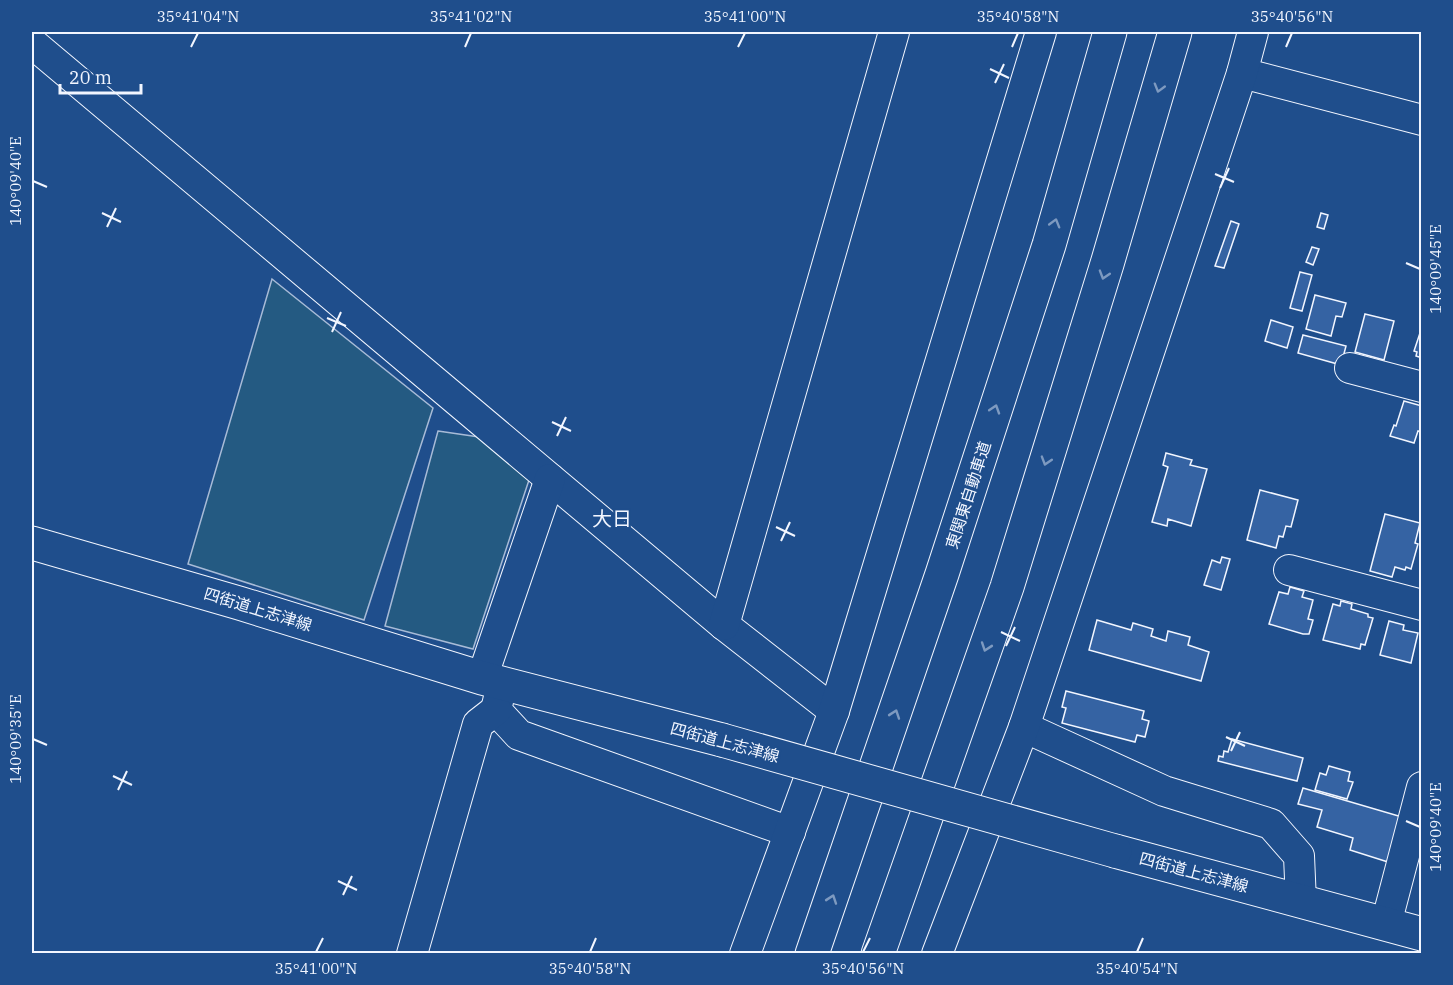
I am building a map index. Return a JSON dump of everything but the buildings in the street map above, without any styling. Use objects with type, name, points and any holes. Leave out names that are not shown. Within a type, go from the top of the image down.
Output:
[{"type":"main road","name":"東関東自動車道","points":[[812,954],[938,585],[1045,256],[1110,32]]},
{"type":"main road","points":[[878,954],[1007,587],[1107,264],[1175,32]]},
{"type":"main road","name":"四街道上志津線","points":[[32,543],[160,579],[493,691],[722,740],[1114,851],[1422,934]]},
{"type":"street","points":[[724,625],[894,32]]},
{"type":"street","points":[[745,954],[834,711],[1041,32]]},
{"type":"street","points":[[937,954],[1024,727],[1242,73],[1253,32]]},
{"type":"street","points":[[32,43],[724,625],[834,711]]},
{"type":"street","points":[[1242,73],[1422,120]]},
{"type":"street","points":[[1350,368],[1422,387]]},
{"type":"street","points":[[412,954],[478,724],[493,691],[550,478]]},
{"type":"street","points":[[1289,570],[1422,604]]},
{"type":"street","points":[[493,691],[519,735],[790,832]]},
{"type":"street","points":[[1024,727],[1164,791],[1271,824],[1299,856],[1301,902]]},
{"type":"street","points":[[1386,924],[1422,787]]},
{"type":"shaded area","points":[[272,279],[433,408],[364,620],[188,564]]},
{"type":"shaded area","points":[[438,431],[486,438],[530,477],[473,649],[385,626]]},
{"type":"district","name":"大日","points":[[612,518]]}]
